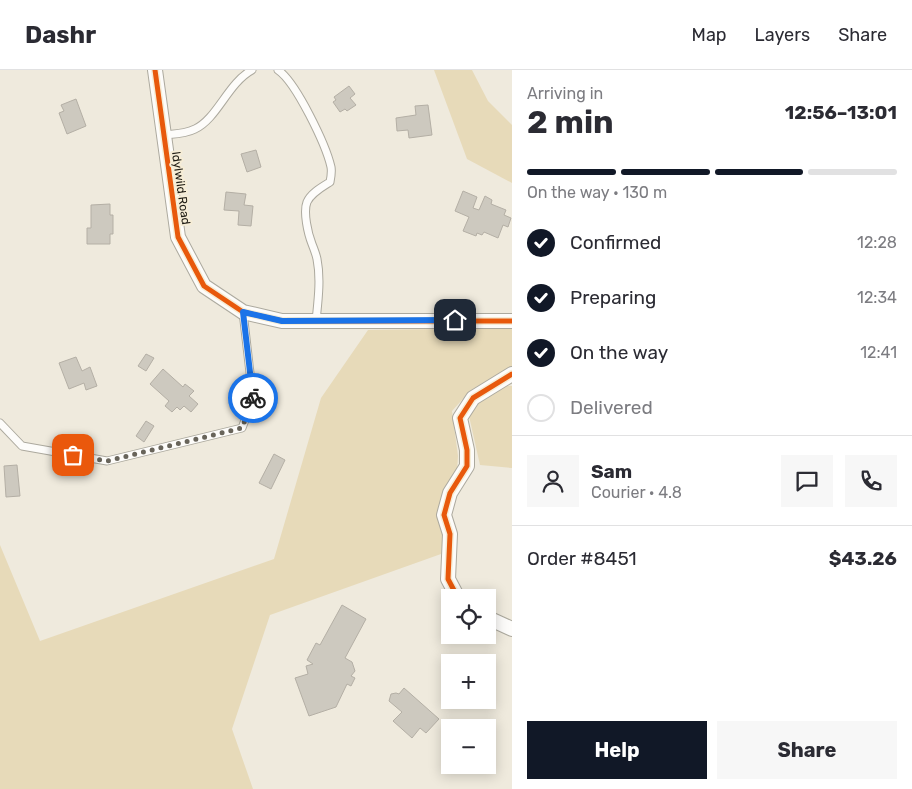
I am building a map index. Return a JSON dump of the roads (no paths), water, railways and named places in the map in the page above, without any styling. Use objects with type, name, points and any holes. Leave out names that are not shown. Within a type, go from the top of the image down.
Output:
[{"type":"street","name":"Idylwild Road","points":[[155,70],[178,237],[204,286],[243,312],[282,321],[512,320]]},
{"type":"street","points":[[453,589],[448,579],[450,534],[444,516],[450,493],[467,466],[467,450],[460,418],[473,398],[512,374]]},
{"type":"street","points":[[496,622],[512,630]]},
{"type":"lane","points":[[164,135],[181,134],[196,129],[213,113],[244,74],[252,70]]},
{"type":"lane","points":[[278,70],[284,74],[295,90],[324,144],[332,169],[330,182],[316,190],[306,203],[306,221],[318,264],[319,293],[316,321]]},
{"type":"lane","points":[[0,423],[22,446],[107,461],[242,428],[253,399],[243,312]]}]
